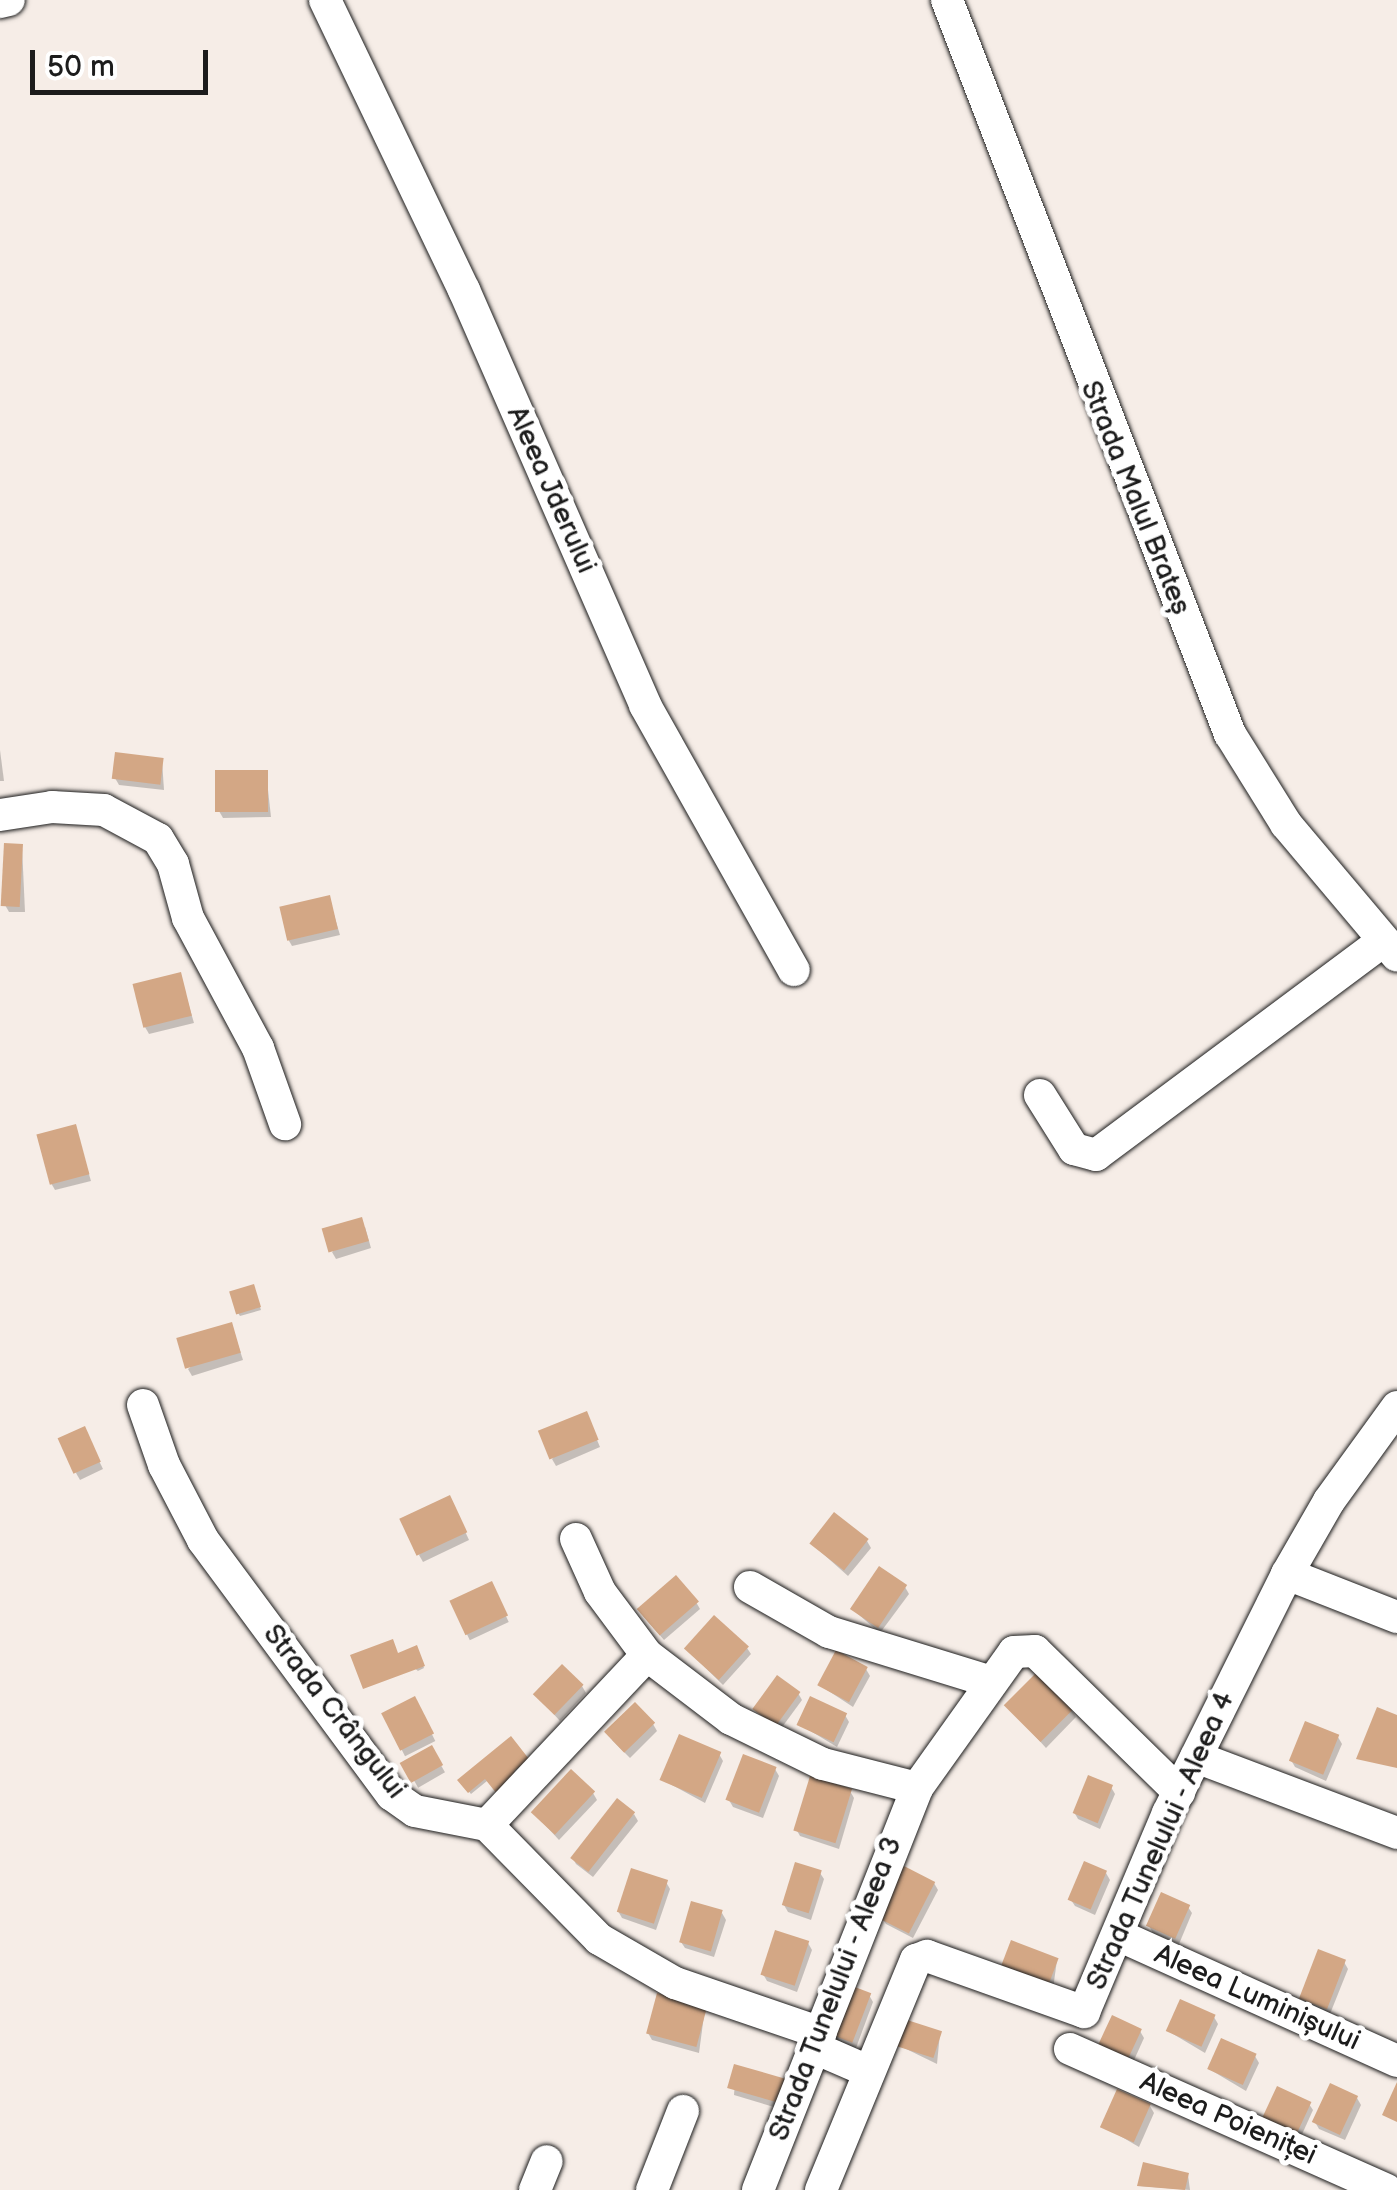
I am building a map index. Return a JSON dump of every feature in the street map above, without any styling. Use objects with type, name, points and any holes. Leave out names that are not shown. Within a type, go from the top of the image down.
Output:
[{"type":"street","points":[[0,2],[8,0]]},
{"type":"street","name":"Aleea Jderului","points":[[325,0],[464,290],[645,705],[794,970]]},
{"type":"street","name":"Strada Malul Brateș","points":[[947,0],[1004,162],[1230,734],[1286,824],[1390,949]]},
{"type":"street","points":[[0,815],[52,806],[104,810],[158,839],[173,864],[188,918],[258,1048],[284,1124]]},
{"type":"street","points":[[1040,1095],[1074,1149],[1096,1155],[1390,949]]},
{"type":"street","name":"Strada Crângului","points":[[143,1406],[164,1464],[202,1540],[392,1795],[416,1812],[488,1825]]},
{"type":"street","name":"Strada Tunelului - Aleea 4","points":[[820,2190],[916,1960],[927,1956],[1084,2012],[1179,1792],[1287,1574],[1329,1501],[1397,1407]]},
{"type":"street","points":[[576,1540],[600,1592],[648,1655],[766,1738],[822,1764],[916,1788]]},
{"type":"street","points":[[1287,1574],[1397,1616]]},
{"type":"street","points":[[750,1587],[829,1632],[988,1681]]},
{"type":"street","name":"Strada Tunelului - Aleea 3","points":[[758,2190],[916,1788],[988,1681],[1014,1652],[1035,1651],[1179,1792]]},
{"type":"street","points":[[648,1655],[488,1825],[599,1939],[675,1984],[818,2040],[868,2072]]},
{"type":"street","points":[[1196,1757],[1397,1832]]},
{"type":"street","name":"Aleea Luminișului","points":[[1118,1935],[1397,2061]]},
{"type":"street","name":"Aleea Poieniței","points":[[1070,2049],[1386,2190]]},
{"type":"street","points":[[652,2190],[683,2111]]},
{"type":"building","points":[[115,752],[164,758],[160,785],[112,779]]},
{"type":"building","points":[[215,770],[268,770],[268,812],[215,812]]},
{"type":"building","points":[[4,843],[23,844],[20,907],[1,906]]},
{"type":"building","points":[[330,895],[338,929],[287,941],[279,907]]},
{"type":"building","points":[[181,972],[192,1016],[143,1028],[132,984]]},
{"type":"building","points":[[76,1124],[89,1174],[50,1185],[36,1135]]},
{"type":"building","points":[[362,1217],[369,1241],[329,1253],[322,1229]]},
{"type":"building","points":[[254,1284],[261,1307],[236,1315],[229,1292]]},
{"type":"building","points":[[232,1322],[241,1353],[185,1369],[176,1338]]},
{"type":"building","points":[[587,1411],[599,1440],[549,1460],[538,1431]]},
{"type":"building","points":[[85,1426],[101,1462],[73,1474],[58,1438]]},
{"type":"building","points":[[450,1495],[467,1532],[417,1556],[399,1519]]},
{"type":"building","points":[[834,1512],[869,1539],[844,1571],[809,1544]]},
{"type":"building","points":[[879,1566],[907,1585],[878,1628],[850,1609]]},
{"type":"building","points":[[676,1575],[699,1601],[660,1636],[637,1609]]},
{"type":"building","points":[[492,1581],[508,1615],[465,1635],[449,1601]]},
{"type":"building","points":[[714,1615],[749,1646],[719,1680],[684,1648]]},
{"type":"building","points":[[393,1639],[398,1653],[417,1645],[425,1666],[363,1689],[350,1655]]},
{"type":"building","points":[[836,1650],[868,1667],[849,1702],[817,1685]]},
{"type":"building","points":[[562,1664],[584,1685],[554,1715],[533,1694]]},
{"type":"building","points":[[1037,1672],[1074,1709],[1041,1742],[1004,1705]]},
{"type":"building","points":[[777,1675],[800,1692],[776,1726],[752,1709]]},
{"type":"building","points":[[415,1696],[434,1733],[400,1751],[381,1713]]},
{"type":"building","points":[[810,1696],[847,1713],[834,1742],[796,1725]]},
{"type":"building","points":[[635,1702],[655,1723],[624,1753],[604,1732]]},
{"type":"building","points":[[1377,1707],[1397,1715],[1397,1768],[1356,1759]]},
{"type":"building","points":[[1305,1721],[1339,1735],[1323,1775],[1289,1761]]},
{"type":"building","points":[[679,1734],[721,1752],[702,1798],[659,1780]]},
{"type":"building","points":[[511,1736],[529,1759],[514,1771],[518,1776],[497,1794],[485,1779],[468,1793],[457,1780]]},
{"type":"building","points":[[432,1745],[443,1765],[411,1783],[400,1763]]},
{"type":"building","points":[[743,1754],[777,1767],[759,1813],[725,1800]]},
{"type":"building","points":[[571,1769],[595,1792],[555,1835],[531,1812]]},
{"type":"building","points":[[1088,1775],[1113,1785],[1098,1823],[1073,1813]]},
{"type":"building","points":[[810,1776],[852,1789],[835,1843],[793,1831]]},
{"type":"building","points":[[617,1798],[635,1812],[588,1872],[570,1858]]},
{"type":"building","points":[[1084,1861],[1107,1871],[1091,1909],[1068,1900]]},
{"type":"building","points":[[795,1862],[822,1870],[809,1913],[782,1905]]},
{"type":"building","points":[[904,1866],[935,1882],[909,1934],[878,1918]]},
{"type":"building","points":[[631,1868],[668,1880],[654,1924],[617,1912]]},
{"type":"building","points":[[1161,1892],[1190,1905],[1175,1939],[1146,1926]]},
{"type":"building","points":[[691,1901],[723,1910],[711,1951],[679,1942]]},
{"type":"building","points":[[775,1930],[809,1941],[795,1986],[760,1975]]},
{"type":"building","points":[[1011,1940],[1059,1958],[1049,1983],[1001,1965]]},
{"type":"building","points":[[1318,1949],[1346,1960],[1327,2009],[1299,1998]]},
{"type":"building","points":[[847,1984],[871,1993],[852,2043],[828,2033]]},
{"type":"building","points":[[657,1993],[707,2006],[696,2047],[646,2034]]},
{"type":"building","points":[[1180,1999],[1216,2015],[1201,2047],[1166,2031]]},
{"type":"building","points":[[1112,2015],[1142,2029],[1126,2063],[1096,2049]]},
{"type":"building","points":[[904,2019],[942,2031],[933,2058],[895,2046]]},
{"type":"building","points":[[1221,2038],[1257,2054],[1243,2085],[1207,2069]]},
{"type":"building","points":[[734,2064],[788,2079],[781,2103],[727,2088]]},
{"type":"building","points":[[1397,2082],[1397,2122],[1382,2115]]},
{"type":"building","points":[[1330,2083],[1358,2096],[1340,2135],[1312,2122]]},
{"type":"building","points":[[1277,2086],[1311,2102],[1295,2136],[1261,2120]]},
{"type":"building","points":[[1117,2089],[1151,2104],[1134,2142],[1100,2127]]},
{"type":"building","points":[[1143,2162],[1189,2173],[1185,2190],[1137,2186]]}]
